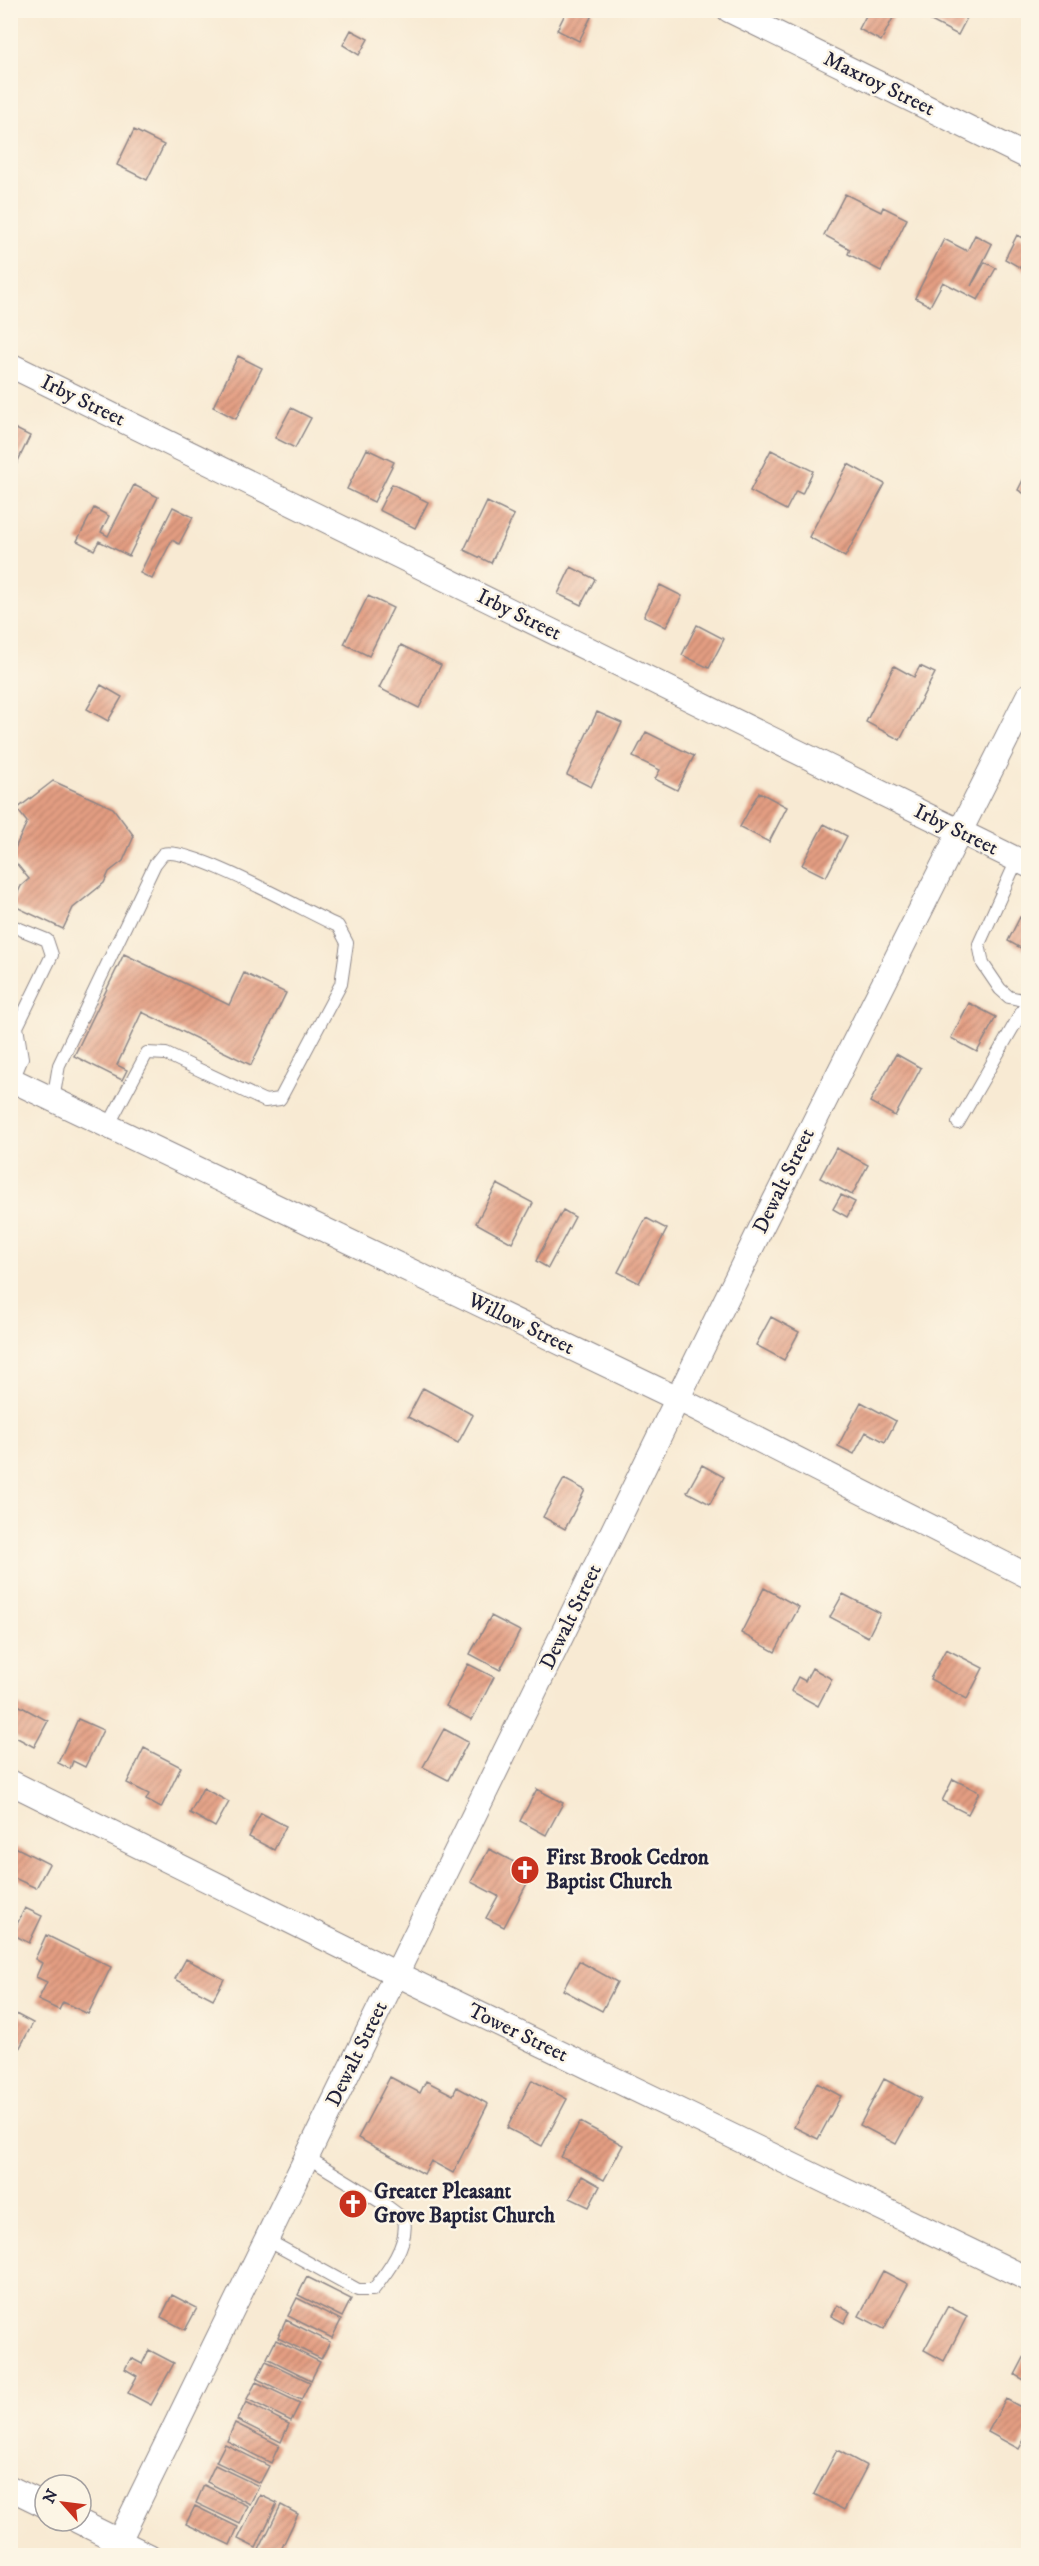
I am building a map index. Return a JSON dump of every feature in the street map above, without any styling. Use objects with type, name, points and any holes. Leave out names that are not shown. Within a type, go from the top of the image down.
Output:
[{"type":"street","name":"Maxroy Street","points":[[729,10],[1029,157]]},
{"type":"street","name":"Irby Street","points":[[10,364],[1023,863]]},
{"type":"street","name":"Dewalt Street","points":[[119,2541],[896,956],[1029,696]]},
{"type":"street","name":"Willow Street","points":[[12,1080],[678,1399],[1029,1576]]},
{"type":"street","name":"Tower Street","points":[[10,1782],[397,1974],[1029,2279]]},
{"type":"street","points":[[10,2488],[33,2499]]},
{"type":"street","points":[[93,2528],[149,2556]]},
{"type":"lane","points":[[53,1100],[59,1065],[155,864],[164,854],[175,852],[219,869],[338,926],[347,943],[341,984],[280,1099],[265,1101],[166,1054],[147,1053],[108,1126]]},
{"type":"lane","points":[[1023,863],[979,944],[983,964],[1000,989],[1009,997],[1021,1002],[1029,1001]]},
{"type":"lane","points":[[10,925],[47,940],[52,955],[16,1027],[22,1058],[12,1080]]},
{"type":"lane","points":[[958,1123],[1029,1001]]},
{"type":"lane","points":[[267,2240],[358,2290],[373,2290],[389,2269],[406,2231],[404,2219],[384,2204],[307,2157]]},
{"type":"building","points":[[567,10],[587,10],[593,13],[579,41],[557,30]]},
{"type":"building","points":[[869,10],[897,10],[881,41],[859,29]]},
{"type":"building","points":[[937,10],[971,10],[958,35],[931,21]]},
{"type":"building","points":[[351,30],[368,39],[359,55],[343,45]]},
{"type":"building","points":[[134,130],[164,145],[147,180],[117,165]]},
{"type":"building","points":[[845,194],[881,212],[883,207],[907,219],[881,271],[848,254],[850,249],[824,235]]},
{"type":"building","points":[[975,235],[992,244],[971,286],[985,262],[996,268],[978,300],[943,282],[930,306],[915,298],[944,239],[967,251]]},
{"type":"building","points":[[1017,235],[1028,241],[1028,272],[1005,259]]},
{"type":"building","points":[[238,356],[262,368],[236,419],[213,407]]},
{"type":"building","points":[[291,408],[311,418],[295,448],[275,438]]},
{"type":"building","points":[[10,426],[30,436],[14,469],[10,468]]},
{"type":"building","points":[[367,449],[394,462],[374,502],[347,489]]},
{"type":"building","points":[[771,450],[813,471],[802,494],[796,491],[786,510],[750,491]]},
{"type":"building","points":[[848,464],[885,484],[845,557],[809,537]]},
{"type":"building","points":[[1028,470],[1028,496],[1018,490]]},
{"type":"building","points":[[392,484],[428,502],[415,528],[379,510]]},
{"type":"building","points":[[134,485],[158,497],[129,556],[99,541],[94,550],[77,541],[94,508],[109,516],[101,532],[108,536]]},
{"type":"building","points":[[487,502],[514,515],[491,563],[464,550]]},
{"type":"building","points":[[173,507],[193,517],[179,544],[172,540],[152,579],[140,573]]},
{"type":"building","points":[[571,567],[595,579],[581,605],[558,594]]},
{"type":"building","points":[[660,585],[682,596],[666,627],[644,616]]},
{"type":"building","points":[[368,596],[393,608],[369,656],[344,644]]},
{"type":"building","points":[[697,625],[724,639],[709,668],[682,655]]},
{"type":"building","points":[[401,645],[441,665],[419,708],[379,688]]},
{"type":"building","points":[[894,666],[914,677],[920,666],[935,673],[900,740],[866,722]]},
{"type":"building","points":[[101,685],[122,697],[108,721],[87,709]]},
{"type":"building","points":[[597,712],[622,723],[591,787],[567,775]]},
{"type":"building","points":[[646,732],[694,756],[677,790],[655,779],[660,770],[633,757]]},
{"type":"building","points":[[53,781],[113,808],[134,836],[123,861],[109,872],[104,883],[73,908],[63,929],[12,905],[21,886],[29,879],[11,857],[27,822],[17,809]]},
{"type":"building","points":[[759,792],[787,807],[769,842],[740,827]]},
{"type":"building","points":[[824,824],[847,836],[826,877],[802,865]]},
{"type":"building","points":[[1020,917],[1028,921],[1028,952],[1008,941]]},
{"type":"building","points":[[124,954],[229,1005],[244,973],[286,993],[251,1065],[142,1012],[117,1065],[127,1070],[122,1080],[74,1056]]},
{"type":"building","points":[[969,1003],[996,1017],[977,1052],[951,1038]]},
{"type":"building","points":[[896,1054],[921,1068],[895,1116],[870,1102]]},
{"type":"building","points":[[836,1148],[868,1165],[852,1195],[820,1178]]},
{"type":"building","points":[[497,1184],[533,1203],[512,1243],[476,1223]]},
{"type":"building","points":[[841,1195],[855,1202],[847,1217],[833,1209]]},
{"type":"building","points":[[563,1210],[575,1217],[548,1268],[536,1261]]},
{"type":"building","points":[[646,1218],[667,1229],[639,1283],[618,1272]]},
{"type":"building","points":[[771,1317],[799,1332],[784,1360],[756,1345]]},
{"type":"building","points":[[423,1388],[473,1415],[458,1443],[408,1417]]},
{"type":"building","points":[[861,1402],[896,1421],[885,1442],[866,1432],[854,1454],[838,1446]]},
{"type":"building","points":[[702,1465],[724,1477],[710,1504],[687,1492]]},
{"type":"building","points":[[564,1479],[585,1490],[565,1529],[543,1517]]},
{"type":"building","points":[[764,1588],[799,1607],[775,1652],[741,1633]]},
{"type":"building","points":[[843,1594],[880,1613],[868,1637],[830,1617]]},
{"type":"building","points":[[491,1616],[520,1631],[500,1670],[470,1654]]},
{"type":"building","points":[[946,1649],[983,1668],[967,1699],[930,1679]]},
{"type":"building","points":[[468,1664],[494,1677],[472,1720],[446,1706]]},
{"type":"building","points":[[812,1668],[832,1679],[818,1706],[791,1691],[798,1677],[805,1681]]},
{"type":"building","points":[[18,1705],[48,1721],[34,1747],[10,1734],[10,1717]]},
{"type":"building","points":[[78,1719],[103,1730],[85,1767],[73,1761],[70,1769],[58,1763]]},
{"type":"building","points":[[444,1729],[468,1742],[448,1780],[423,1767]]},
{"type":"building","points":[[144,1748],[181,1767],[161,1808],[146,1800],[149,1794],[127,1783]]},
{"type":"building","points":[[953,1779],[979,1792],[968,1814],[942,1801]]},
{"type":"building","points":[[203,1788],[229,1802],[215,1827],[190,1813]]},
{"type":"building","points":[[537,1789],[563,1803],[546,1835],[520,1821]]},
{"type":"building","points":[[261,1813],[286,1826],[274,1850],[249,1837]]},
{"type":"building","points":[[15,1847],[49,1864],[36,1888],[10,1876],[10,1856]]},
{"type":"building","points":[[489,1849],[533,1872],[504,1927],[486,1918],[498,1896],[471,1882]]},
{"type":"building","points":[[25,1908],[42,1916],[29,1943],[12,1934]]},
{"type":"building","points":[[46,1935],[111,1967],[88,2014],[63,2002],[59,2010],[38,2000],[47,1982],[36,1977],[42,1963],[35,1959]]},
{"type":"building","points":[[186,1959],[224,1979],[213,1999],[175,1979]]},
{"type":"building","points":[[579,1961],[617,1982],[602,2011],[563,1990]]},
{"type":"building","points":[[10,2011],[33,2023],[18,2051],[10,2047]]},
{"type":"building","points":[[390,2077],[420,2093],[426,2081],[453,2095],[457,2087],[488,2104],[453,2173],[431,2161],[424,2174],[358,2138]]},
{"type":"building","points":[[884,2079],[921,2098],[896,2144],[860,2125]]},
{"type":"building","points":[[532,2080],[567,2099],[542,2146],[507,2128]]},
{"type":"building","points":[[817,2083],[841,2096],[818,2139],[794,2127]]},
{"type":"building","points":[[580,2122],[623,2145],[604,2180],[561,2157]]},
{"type":"building","points":[[582,2176],[600,2186],[589,2207],[570,2198]]},
{"type":"building","points":[[883,2271],[908,2284],[884,2329],[859,2316]]},
{"type":"building","points":[[307,2277],[351,2299],[342,2317],[298,2295]]},
{"type":"building","points":[[172,2295],[197,2308],[185,2330],[161,2317]]},
{"type":"building","points":[[297,2298],[341,2320],[332,2338],[288,2316]]},
{"type":"building","points":[[837,2305],[850,2312],[844,2323],[831,2316]]},
{"type":"building","points":[[948,2306],[967,2316],[944,2361],[924,2350]]},
{"type":"building","points":[[286,2320],[330,2342],[321,2359],[278,2338]]},
{"type":"building","points":[[276,2340],[320,2362],[311,2380],[267,2358]]},
{"type":"building","points":[[149,2350],[174,2363],[151,2405],[128,2393],[137,2376],[125,2369],[131,2358],[142,2364]]},
{"type":"building","points":[[1028,2350],[1028,2382],[1015,2375]]},
{"type":"building","points":[[266,2361],[310,2382],[301,2400],[257,2379]]},
{"type":"building","points":[[256,2382],[300,2403],[291,2421],[247,2399]]},
{"type":"building","points":[[1006,2399],[1028,2411],[1028,2432],[1019,2449],[988,2432]]},
{"type":"building","points":[[246,2402],[289,2424],[281,2442],[237,2420]]},
{"type":"building","points":[[235,2423],[279,2445],[271,2463],[227,2441]]},
{"type":"building","points":[[225,2444],[269,2466],[260,2483],[216,2462]]},
{"type":"building","points":[[837,2450],[867,2466],[844,2510],[814,2494]]},
{"type":"building","points":[[215,2465],[259,2486],[250,2504],[207,2482]]},
{"type":"building","points":[[204,2485],[248,2506],[240,2524],[196,2503]]},
{"type":"building","points":[[260,2495],[277,2503],[256,2548],[238,2539]]},
{"type":"building","points":[[281,2505],[298,2514],[278,2556],[271,2556],[259,2550]]},
{"type":"building","points":[[195,2506],[238,2527],[230,2545],[186,2524]]},
{"type":"place","name":"First Brook Cedron Baptist Church","points":[[525,1870]]},
{"type":"place","name":"Greater Pleasant Grove Baptist Church","points":[[353,2204]]}]
